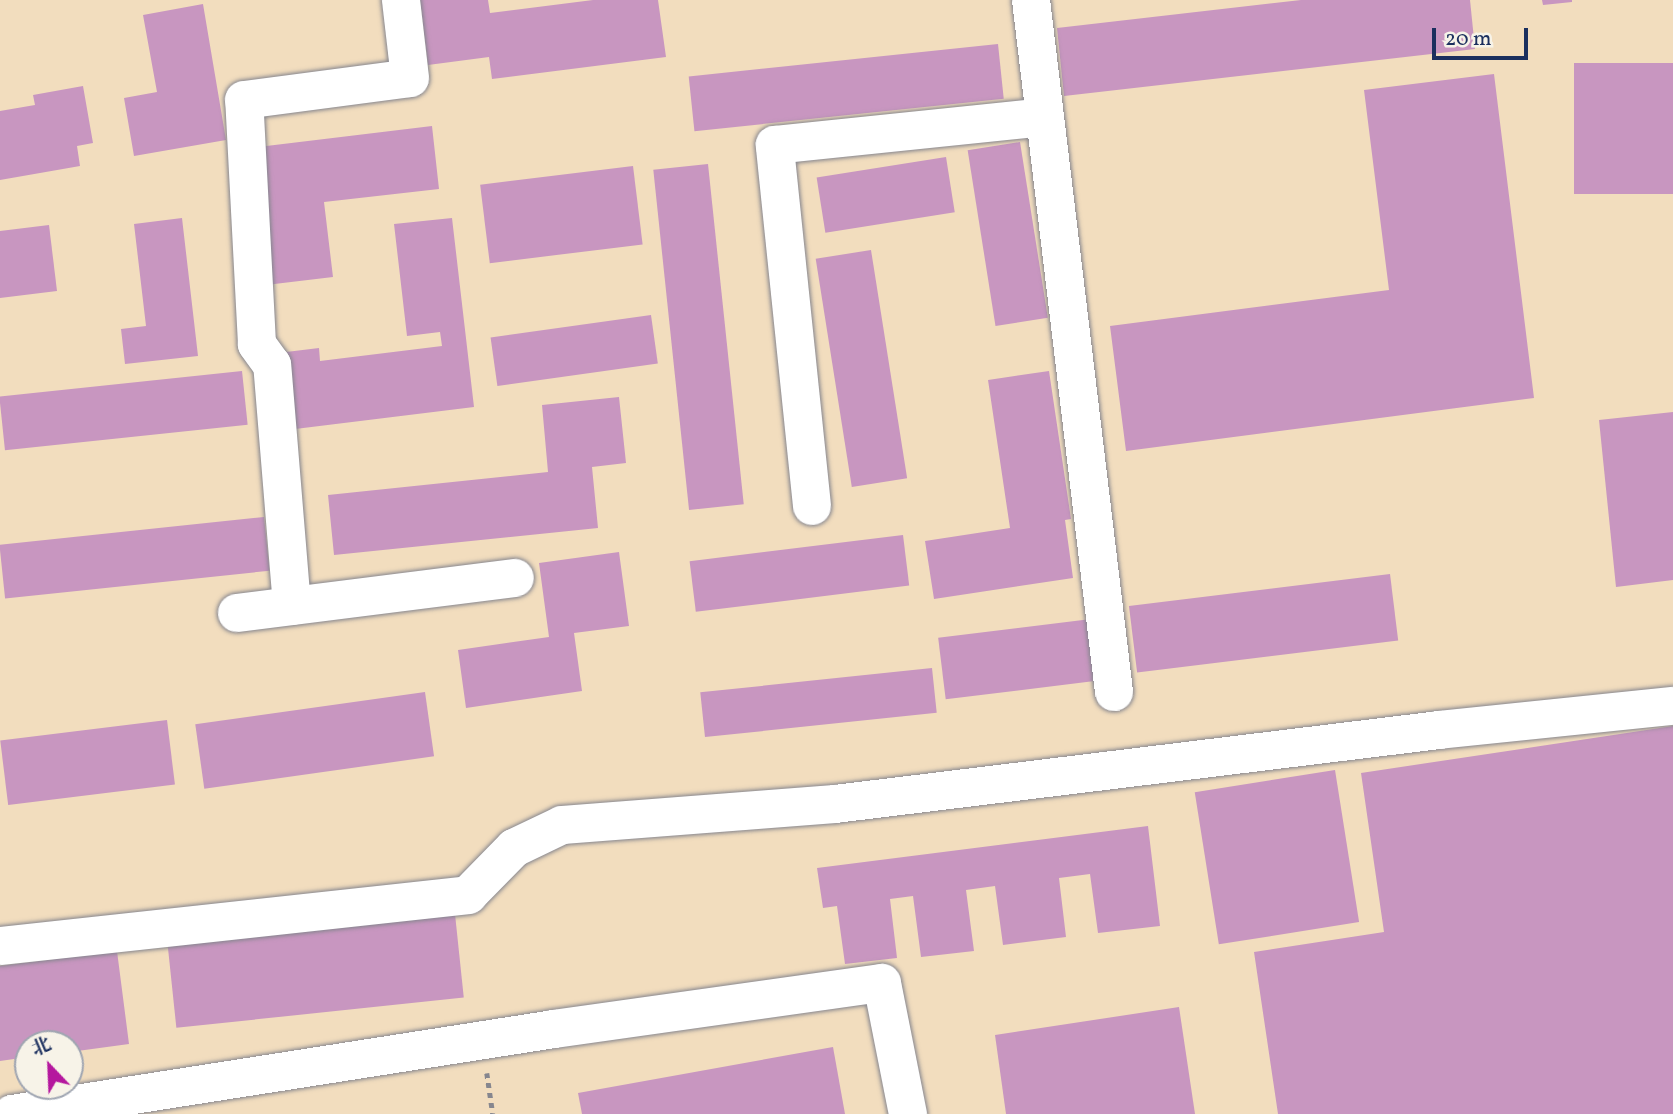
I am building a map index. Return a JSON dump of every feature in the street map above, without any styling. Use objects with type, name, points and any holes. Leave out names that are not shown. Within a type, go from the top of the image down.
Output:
[{"type":"street","points":[[292,606],[272,365],[257,344],[244,100],[410,78],[401,0]]},
{"type":"street","points":[[1031,0],[1114,692]]},
{"type":"street","points":[[812,506],[775,145],[1045,117]]},
{"type":"street","points":[[237,612],[515,578]]},
{"type":"street","points":[[0,946],[468,895],[514,848],[562,825],[835,804],[1439,730],[1673,706]]},
{"type":"street","points":[[12,1114],[542,1031],[881,983],[908,1114]]},
{"type":"building","points":[[420,0],[488,0],[490,13],[593,0],[658,0],[666,57],[492,79],[489,57],[428,65]]},
{"type":"building","points":[[1301,0],[1470,0],[1475,49],[1064,96],[1057,28]]},
{"type":"building","points":[[1542,0],[1572,0],[1572,2],[1543,5]]},
{"type":"building","points":[[203,4],[226,140],[134,156],[124,98],[157,92],[143,15]]},
{"type":"building","points":[[998,44],[1004,99],[694,131],[689,77]]},
{"type":"building","points":[[1574,63],[1673,63],[1673,194],[1574,194]]},
{"type":"building","points":[[1494,74],[1534,398],[1126,451],[1110,326],[1389,290],[1364,90]]},
{"type":"building","points":[[83,86],[93,143],[77,146],[80,166],[0,180],[0,111],[35,105],[33,95]]},
{"type":"building","points":[[432,126],[439,189],[324,202],[333,277],[266,285],[250,148]]},
{"type":"building","points":[[1020,142],[1048,318],[995,326],[968,150]]},
{"type":"building","points":[[946,157],[955,212],[825,233],[817,177]]},
{"type":"building","points":[[708,164],[744,504],[689,510],[653,170]]},
{"type":"building","points":[[633,166],[643,244],[490,263],[480,185]]},
{"type":"building","points":[[182,218],[198,356],[125,364],[121,329],[146,326],[134,224]]},
{"type":"building","points":[[452,218],[474,407],[287,430],[278,353],[319,348],[320,361],[442,346],[440,332],[407,336],[394,224]]},
{"type":"building","points":[[49,225],[57,291],[0,298],[0,231]]},
{"type":"building","points":[[871,250],[907,478],[852,487],[816,259]]},
{"type":"building","points":[[651,315],[658,364],[497,386],[491,338]]},
{"type":"building","points":[[242,371],[248,425],[5,450],[0,396]]},
{"type":"building","points":[[1049,371],[1071,519],[1065,520],[1073,578],[934,599],[925,541],[1010,528],[988,380]]},
{"type":"building","points":[[619,397],[626,463],[592,467],[598,528],[334,555],[328,495],[548,472],[542,405]]},
{"type":"building","points":[[1673,412],[1673,580],[1616,587],[1599,420]]},
{"type":"building","points":[[264,517],[270,571],[5,599],[0,545]]},
{"type":"building","points":[[903,535],[909,586],[696,612],[690,561]]},
{"type":"building","points":[[619,552],[629,626],[574,633],[582,691],[466,708],[458,650],[549,637],[539,563]]},
{"type":"building","points":[[1390,574],[1398,641],[1137,673],[1129,606]]},
{"type":"building","points":[[1091,619],[1099,681],[946,699],[938,638]]},
{"type":"building","points":[[932,668],[937,713],[705,737],[700,692]]},
{"type":"building","points":[[425,692],[434,756],[204,789],[195,724]]},
{"type":"building","points":[[167,720],[175,785],[8,805],[0,740]]},
{"type":"building","points":[[1673,726],[1673,1114],[1278,1114],[1254,952],[1384,932],[1361,773]]},
{"type":"building","points":[[1335,770],[1359,922],[1219,944],[1195,792]]},
{"type":"building","points":[[1148,826],[1160,926],[1098,933],[1090,874],[1059,878],[1066,937],[1003,945],[995,886],[966,890],[974,951],[921,957],[913,896],[890,899],[897,958],[845,964],[837,906],[823,908],[817,868]]},
{"type":"building","points":[[455,914],[464,998],[176,1028],[168,944]]},
{"type":"building","points":[[117,951],[129,1044],[84,1050],[84,1030],[14,1030],[14,1059],[0,1061],[0,966]]},
{"type":"building","points":[[1179,1007],[1195,1114],[1006,1114],[995,1035]]},
{"type":"building","points":[[833,1047],[845,1114],[582,1114],[578,1093]]}]
